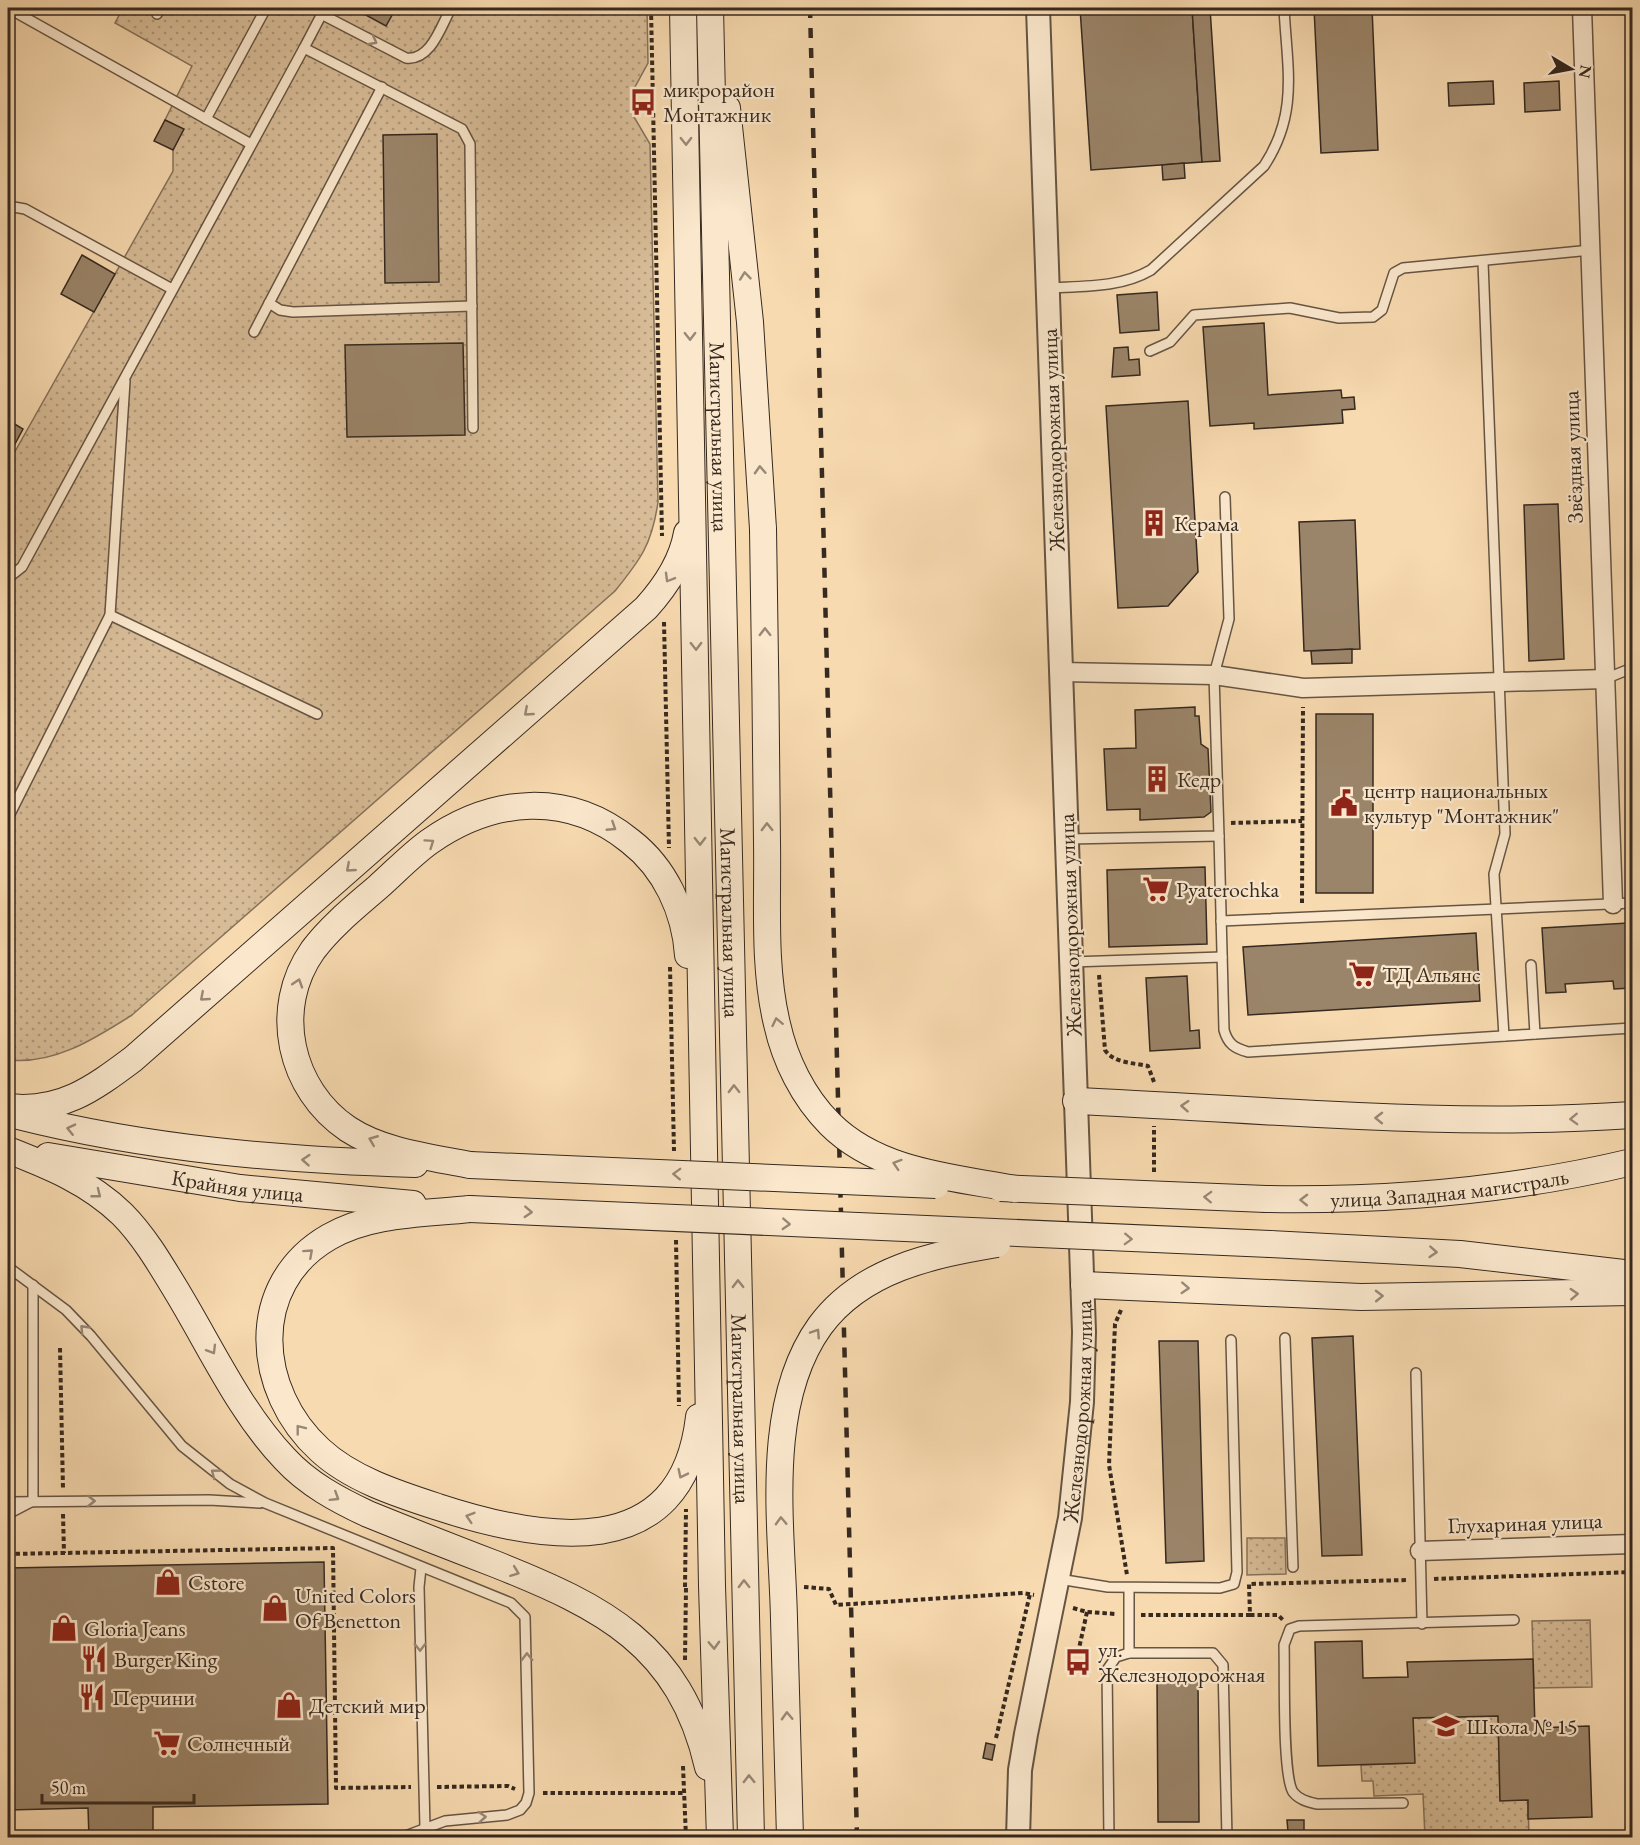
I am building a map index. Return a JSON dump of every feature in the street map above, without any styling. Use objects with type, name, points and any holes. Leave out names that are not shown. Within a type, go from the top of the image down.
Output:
[{"type":"main road","name":"Магистральная улица","points":[[683,8],[712,1574],[719,1838]]},
{"type":"main road","name":"Магистральная улица","points":[[710,8],[751,1838]]},
{"type":"main road","points":[[717,8],[750,322],[763,529],[769,947],[776,1024],[787,1059],[802,1087],[830,1124],[870,1153],[925,1172],[1015,1189]]},
{"type":"main road","points":[[8,1107],[41,1108],[59,1104],[93,1087],[133,1059],[646,608],[663,590],[676,566],[686,538],[693,503]]},
{"type":"main road","points":[[705,1132],[693,1048],[685,926],[670,890],[640,849],[600,819],[562,808],[540,805],[511,807],[481,814],[428,842],[328,931],[303,969],[292,1004],[290,1029],[293,1053],[301,1077],[311,1095],[327,1113],[350,1131],[405,1152],[470,1165],[1015,1189]]},
{"type":"main road","points":[[1076,1101],[1376,1118],[1506,1120],[1632,1116]]},
{"type":"main road","name":"Крайняя улица","points":[[8,1114],[107,1136],[237,1154],[318,1161],[470,1165]]},
{"type":"main road","name":"Крайняя улица","points":[[8,1145],[67,1160],[193,1182],[470,1209]]},
{"type":"main road","points":[[8,1150],[79,1181],[122,1214],[160,1263],[250,1414],[285,1460],[307,1479],[339,1500],[368,1514],[571,1596],[607,1615],[630,1632],[664,1670],[684,1699],[697,1729],[710,1776],[719,1838]]},
{"type":"main road","name":"улица Западная магистраль","points":[[1015,1189],[1266,1199],[1371,1199],[1464,1192],[1578,1174],[1632,1162]]},
{"type":"main road","points":[[707,1251],[698,1323],[700,1403],[697,1428],[683,1474],[673,1491],[661,1504],[631,1523],[583,1535],[546,1534],[482,1520],[373,1483],[321,1452],[300,1431],[282,1403],[270,1361],[272,1316],[278,1295],[291,1272],[308,1252],[329,1237],[354,1226],[386,1218],[470,1209],[1043,1236]]},
{"type":"main road","points":[[790,1838],[781,1449],[786,1411],[804,1352],[820,1326],[848,1297],[897,1268],[961,1250],[1043,1236]]},
{"type":"main road","name":"улица Западная магистраль","points":[[1043,1236],[1460,1254],[1632,1274]]},
{"type":"main road","points":[[1084,1285],[1361,1297],[1632,1292]]},
{"type":"street","name":"Железнодорожная улица","points":[[1018,1838],[1020,1770],[1059,1579],[1077,1464],[1082,1402],[1084,1285],[1076,1101],[1079,962],[1067,838],[1038,8]]},
{"type":"street","name":"Звёздная улица","points":[[1582,8],[1613,904]]},
{"type":"street","points":[[1061,672],[1214,675],[1303,688],[1605,679]]},
{"type":"street","name":"Глухариная улица","points":[[1420,1551],[1632,1544]]},
{"type":"lane","points":[[8,8],[251,144]]},
{"type":"lane","points":[[206,119],[266,8]]},
{"type":"lane","points":[[8,578],[22,567],[323,11],[406,58],[414,59],[428,50],[451,8]]},
{"type":"lane","points":[[1048,288],[1113,284],[1138,278],[1151,270],[1264,166],[1276,148],[1287,118],[1284,8]]},
{"type":"lane","points":[[304,48],[462,129],[467,135],[470,144],[473,428]]},
{"type":"lane","points":[[254,332],[382,87]]},
{"type":"lane","points":[[8,206],[25,209],[172,289]]},
{"type":"lane","points":[[1150,351],[1170,342],[1185,322],[1194,315],[1202,313],[1290,308],[1339,318],[1373,317],[1382,310],[1394,273],[1403,268],[1591,250]]},
{"type":"lane","points":[[1483,261],[1505,834],[1494,874],[1504,1036]]},
{"type":"lane","points":[[269,303],[280,309],[294,312],[472,306]]},
{"type":"lane","points":[[8,818],[110,615],[125,375]]},
{"type":"lane","points":[[1225,497],[1229,619],[1214,675],[1224,1030],[1228,1041],[1242,1050],[1632,1028]]},
{"type":"lane","points":[[110,615],[317,714]]},
{"type":"lane","points":[[1605,679],[1632,668]]},
{"type":"lane","points":[[1067,838],[1219,836]]},
{"type":"lane","points":[[1221,921],[1632,903]]},
{"type":"lane","points":[[1079,962],[1222,957]]},
{"type":"lane","points":[[1531,965],[1535,1034]]},
{"type":"lane","points":[[8,1267],[66,1310],[91,1336],[182,1446],[230,1484],[265,1503],[511,1603],[525,1617],[529,1792],[520,1810],[507,1815],[460,1818],[400,1838]]},
{"type":"lane","points":[[33,1285],[33,1501]]},
{"type":"lane","points":[[1285,1338],[1293,1567]]},
{"type":"lane","points":[[1059,1579],[1129,1588],[1220,1588],[1234,1584],[1237,1572],[1231,1340]]},
{"type":"lane","points":[[1416,1373],[1422,1623]]},
{"type":"lane","points":[[8,1502],[209,1500],[265,1503]]},
{"type":"lane","points":[[8,1514],[33,1501]]},
{"type":"lane","points":[[421,1568],[419,1587],[425,1828]]},
{"type":"lane","points":[[1129,1588],[1129,1653]]},
{"type":"lane","points":[[1403,1803],[1317,1804],[1304,1801],[1294,1794],[1288,1774],[1284,1657],[1285,1638],[1290,1629],[1299,1626],[1514,1620]]},
{"type":"lane","points":[[1109,1838],[1107,1670],[1116,1657],[1129,1653],[1213,1653],[1223,1665],[1227,1838]]},
{"type":"path","points":[[651,8],[662,542]]},
{"type":"path","points":[[663,590],[669,855]]},
{"type":"path","points":[[1302,917],[1303,688]]},
{"type":"path","points":[[1218,823],[1302,821]]},
{"type":"path","points":[[670,958],[674,1160]]},
{"type":"path","points":[[1079,962],[1101,977],[1105,1050],[1109,1056],[1148,1066],[1154,1077]]},
{"type":"path","points":[[1154,1184],[1155,1104]]},
{"type":"path","points":[[675,1231],[679,1409]]},
{"type":"path","points":[[1127,1303],[1118,1313],[1115,1324],[1109,1466],[1129,1588]]},
{"type":"path","points":[[60,1348],[64,1553]]},
{"type":"path","points":[[683,1474],[686,1587]]},
{"type":"path","points":[[8,1554],[333,1548],[336,1788],[508,1786],[523,1793],[683,1793]]},
{"type":"path","points":[[1250,1615],[1249,1584],[1632,1572]]},
{"type":"path","points":[[796,1587],[829,1589],[836,1605],[1030,1594],[996,1738]]},
{"type":"path","points":[[1078,1653],[1087,1612],[1129,1615],[1278,1615],[1290,1629]]},
{"type":"shaded area","points":[[123,8],[647,8],[648,63],[635,87],[634,117],[650,144],[658,502],[649,540],[632,570],[615,591],[132,1015],[88,1041],[57,1054],[25,1060],[8,1060],[8,464],[173,171],[173,150],[183,129],[165,120],[192,66],[115,23]]},
{"type":"shaded area","points":[[1247,1538],[1285,1538],[1286,1574],[1247,1575]]},
{"type":"shaded area","points":[[1590,1620],[1592,1687],[1534,1688],[1532,1621]]},
{"type":"shaded area","points":[[1498,1716],[1500,1800],[1528,1800],[1529,1837],[1425,1837],[1423,1794],[1374,1796],[1373,1781],[1362,1781],[1361,1765],[1414,1763],[1413,1718]]},
{"type":"building","points":[[364,8],[396,8],[386,26],[362,13]]},
{"type":"building","points":[[1080,8],[1192,8],[1202,162],[1091,170]]},
{"type":"building","points":[[1192,8],[1210,8],[1220,161],[1202,162]]},
{"type":"building","points":[[1314,8],[1372,8],[1378,150],[1321,153]]},
{"type":"building","points":[[1493,81],[1494,104],[1449,106],[1448,83]]},
{"type":"building","points":[[1559,81],[1560,110],[1525,112],[1524,83]]},
{"type":"building","points":[[165,120],[184,129],[173,150],[154,141]]},
{"type":"building","points":[[437,134],[439,282],[385,283],[383,135]]},
{"type":"building","points":[[1184,163],[1185,178],[1163,180],[1162,165]]},
{"type":"building","points":[[82,255],[115,274],[94,312],[61,294]]},
{"type":"building","points":[[1157,292],[1159,330],[1120,333],[1117,295]]},
{"type":"building","points":[[1264,323],[1268,395],[1341,390],[1342,398],[1354,397],[1355,409],[1342,410],[1343,423],[1254,429],[1254,423],[1210,426],[1203,327]]},
{"type":"building","points":[[463,343],[465,435],[347,437],[345,345]]},
{"type":"building","points":[[1128,347],[1129,360],[1139,359],[1140,375],[1112,377],[1114,348]]},
{"type":"building","name":"Керама","points":[[1188,401],[1198,572],[1168,606],[1118,608],[1106,406]]},
{"type":"building","points":[[8,420],[23,429],[8,457]]},
{"type":"building","points":[[1558,504],[1564,659],[1529,661],[1524,505]]},
{"type":"building","points":[[1355,520],[1360,649],[1304,651],[1299,522]]},
{"type":"building","points":[[1352,649],[1352,663],[1312,664],[1311,651]]},
{"type":"building","name":"Кедр","points":[[1195,707],[1195,716],[1199,716],[1201,744],[1208,749],[1211,812],[1204,817],[1140,820],[1140,809],[1107,810],[1104,749],[1136,748],[1135,710]]},
{"type":"building","points":[[1316,714],[1373,714],[1373,893],[1316,893]]},
{"type":"building","name":"Pyaterochka","points":[[1205,867],[1207,944],[1109,947],[1107,870]]},
{"type":"building","points":[[1628,923],[1632,988],[1614,989],[1613,981],[1565,984],[1566,992],[1546,993],[1542,928]]},
{"type":"building","name":"ТД Альянс","points":[[1476,933],[1480,1001],[1248,1015],[1243,947]]},
{"type":"building","points":[[1187,976],[1190,1031],[1199,1030],[1200,1048],[1150,1051],[1146,978]]},
{"type":"building","points":[[1353,1336],[1362,1555],[1322,1556],[1312,1338]]},
{"type":"building","points":[[1159,1341],[1198,1341],[1204,1561],[1166,1563]]},
{"type":"building","name":"Солнечный","points":[[324,1562],[328,1804],[153,1807],[153,1838],[89,1838],[88,1808],[8,1810],[8,1568]]},
{"type":"building","points":[[1362,1641],[1363,1678],[1408,1677],[1407,1662],[1533,1659],[1535,1728],[1589,1726],[1592,1817],[1528,1819],[1528,1800],[1500,1801],[1498,1716],[1413,1718],[1415,1763],[1318,1766],[1315,1642]]},
{"type":"building","points":[[1157,1680],[1198,1680],[1199,1822],[1158,1822]]},
{"type":"building","points":[[986,1743],[995,1745],[992,1760],[983,1758]]},
{"type":"building","points":[[1287,1820],[1304,1820],[1304,1838],[1276,1838],[1276,1833],[1288,1832]]},
{"type":"railway","points":[[810,8],[857,1838]]},
{"type":"place","name":"микрорайон Монтажник","points":[[643,102]]},
{"type":"place","name":"Керама","points":[[1154,523]]},
{"type":"place","name":"Кедр","points":[[1157,779]]},
{"type":"place","name":"центр национальных культур \"Монтажник\"","points":[[1344,803]]},
{"type":"place","name":"Pyaterochka","points":[[1156,889]]},
{"type":"place","name":"ТД Альянс","points":[[1362,974]]},
{"type":"place","name":"Cstore","points":[[168,1582]]},
{"type":"place","name":"United Colors Of Benetton","points":[[275,1608]]},
{"type":"place","name":"Gloria Jeans","points":[[64,1628]]},
{"type":"place","name":"Burger King","points":[[94,1659]]},
{"type":"place","name":"ул. Железнодорожная","points":[[1078,1662]]},
{"type":"place","name":"Перчини","points":[[92,1697]]},
{"type":"place","name":"Детский мир","points":[[289,1705]]},
{"type":"place","name":"Школа № 15","points":[[1446,1726]]},
{"type":"place","name":"Солнечный","points":[[167,1743]]}]
